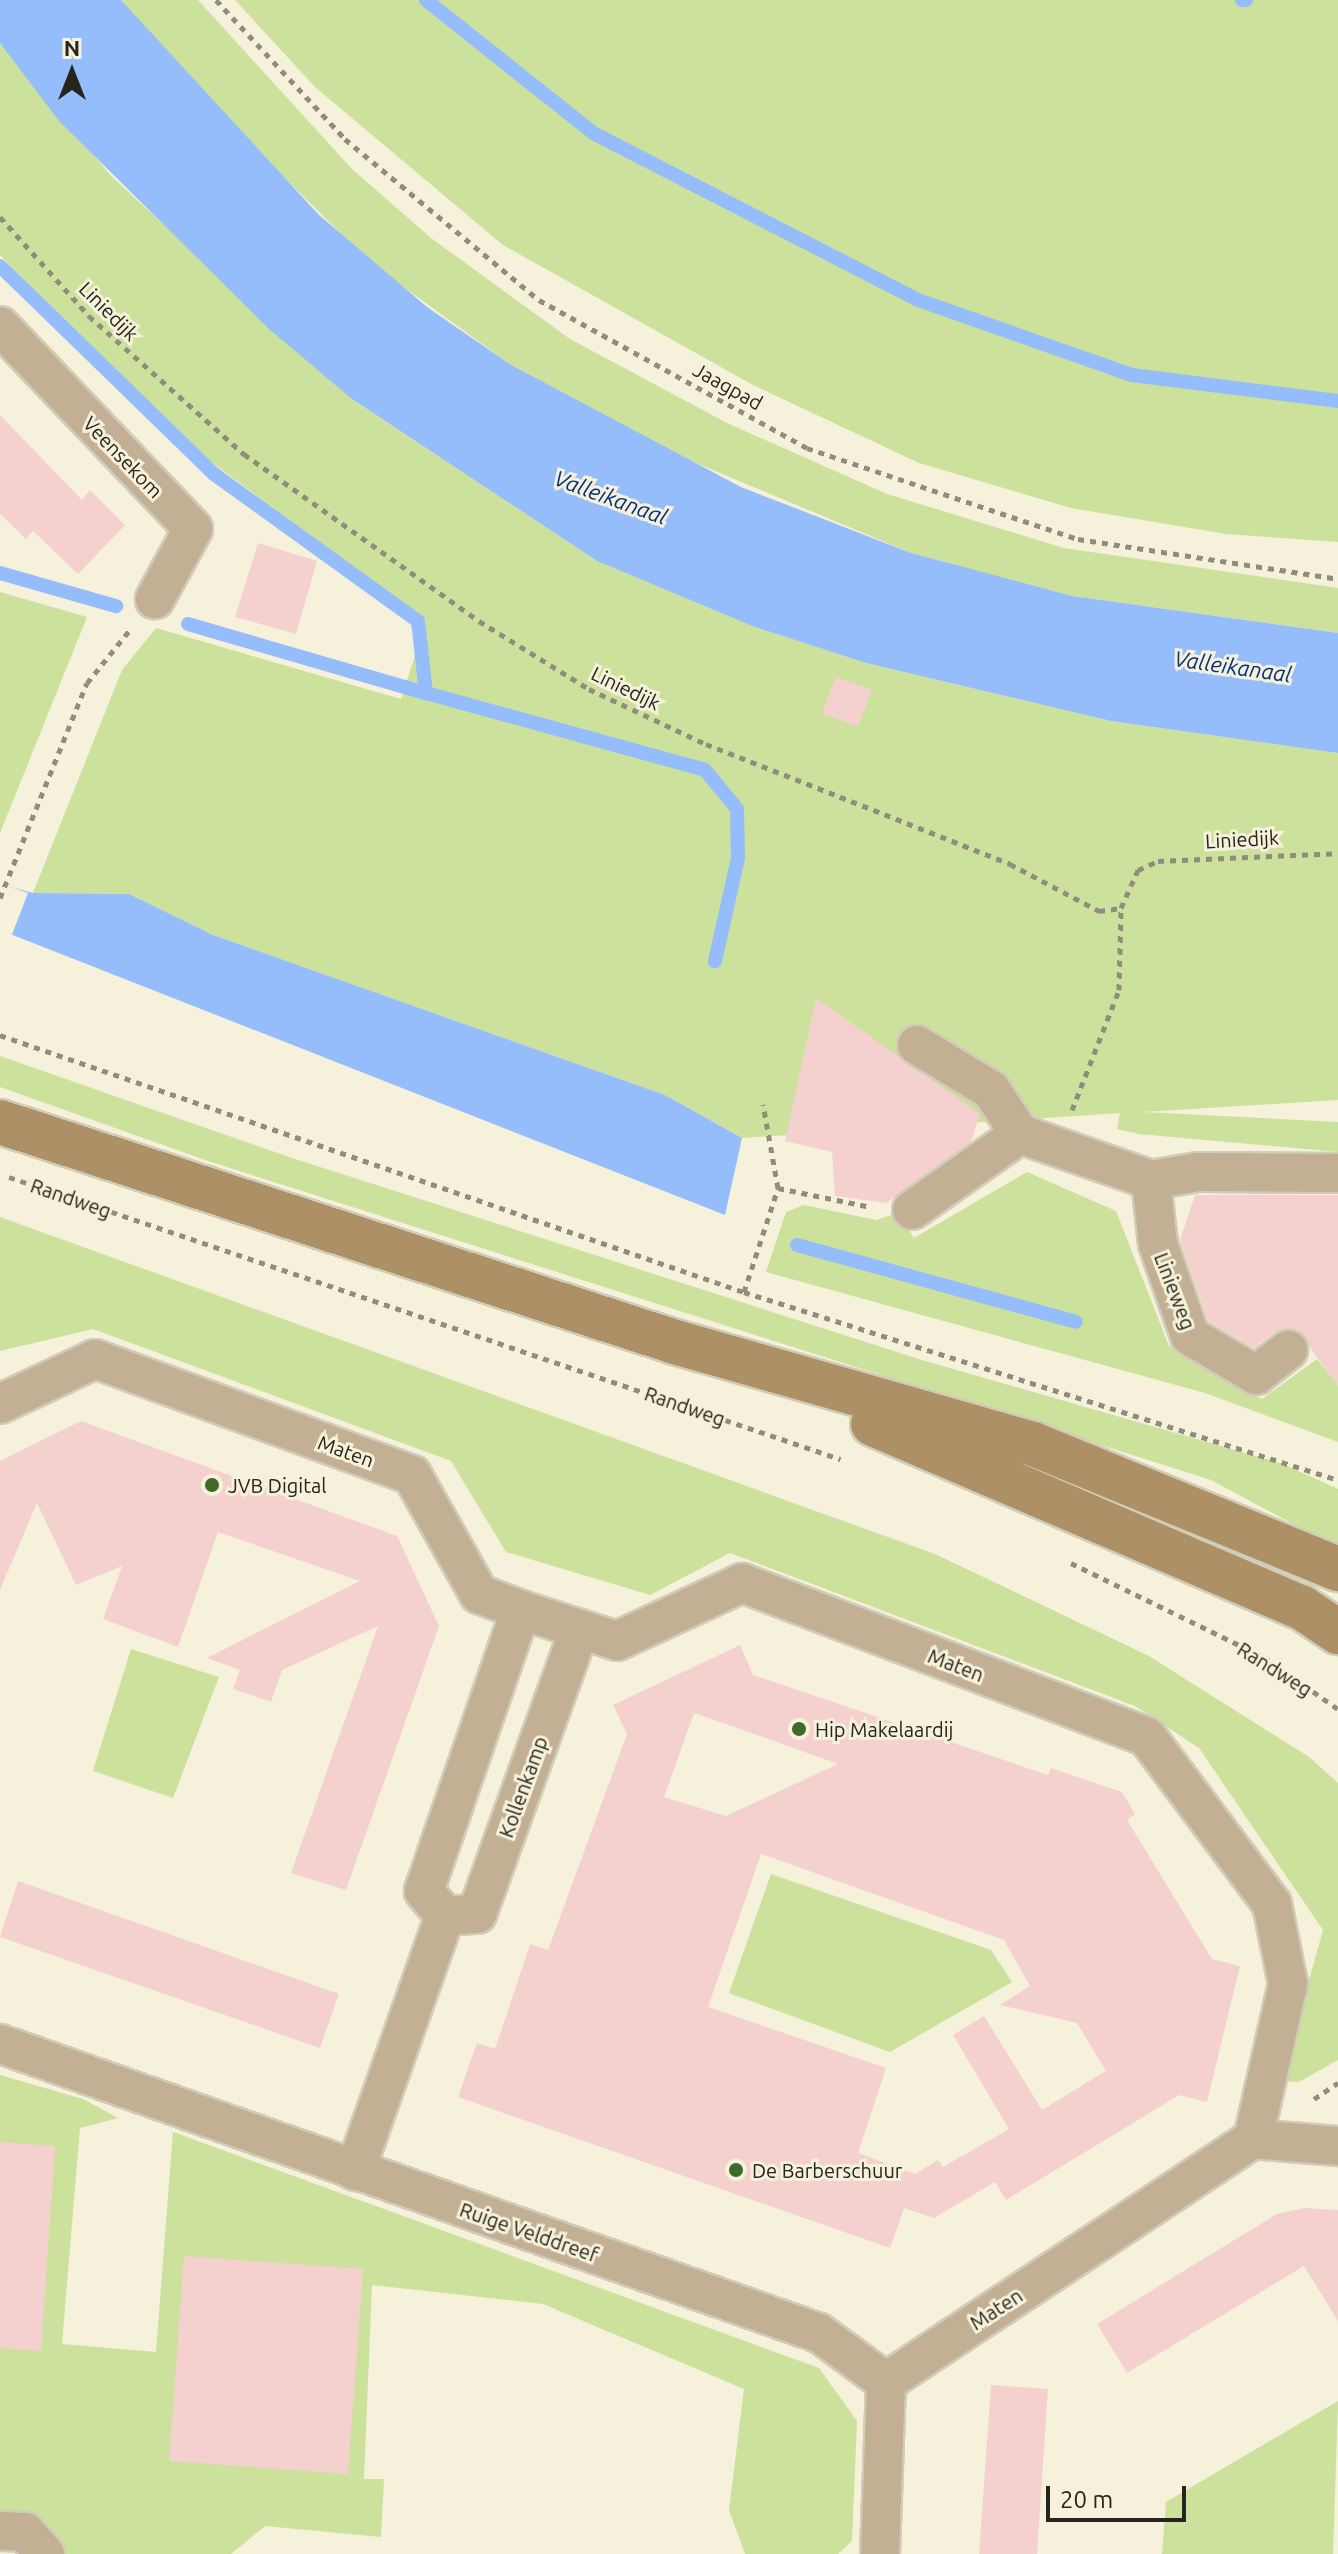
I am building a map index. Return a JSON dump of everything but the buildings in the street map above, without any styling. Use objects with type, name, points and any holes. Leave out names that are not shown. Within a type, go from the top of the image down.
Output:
[{"type":"main road","points":[[0,1122],[675,1342],[1033,1444],[1338,1569]]},
{"type":"main road","points":[[675,1342],[1038,1492],[1301,1607],[1338,1632]]},
{"type":"street","name":"Veensekom","points":[[0,326],[193,529],[155,599]]},
{"type":"street","points":[[917,1045],[991,1090],[1020,1134],[1151,1180],[1198,1172],[1338,1173]]},
{"type":"street","points":[[912,1210],[1020,1134]]},
{"type":"street","name":"Linieweg","points":[[1151,1180],[1158,1244],[1190,1336],[1256,1375],[1288,1350]]},
{"type":"street","name":"Maten","points":[[0,1404],[95,1359],[412,1475],[479,1594],[521,1610],[617,1641],[742,1583],[1147,1737],[1272,1904],[1288,1984],[1253,2139],[886,2382]]},
{"type":"street","points":[[355,2171],[445,1916],[424,1891],[521,1610]]},
{"type":"street","name":"Kollenkamp","points":[[445,1916],[477,1914],[579,1630]]},
{"type":"street","name":"Ruige Velddreef","points":[[0,2044],[819,2333],[886,2382]]},
{"type":"street","points":[[1253,2139],[1338,2146]]},
{"type":"street","points":[[880,2554],[886,2382]]},
{"type":"street","points":[[0,2531],[25,2532],[45,2554]]},
{"type":"path","name":"Jaagpad","points":[[216,0],[345,139],[539,300],[807,448],[1078,539],[1338,579]]},
{"type":"path","name":"Liniedijk","points":[[0,217],[89,316],[244,454],[534,656],[706,744],[958,841],[1099,911],[1121,908],[1138,870],[1158,861],[1338,853]]},
{"type":"path","points":[[0,898],[87,683],[155,599]]},
{"type":"path","points":[[1081,1087],[1124,970],[1121,908]]},
{"type":"path","points":[[0,1035],[744,1292],[1338,1480]]},
{"type":"path","points":[[744,1292],[778,1188],[763,1104]]},
{"type":"path","name":"Randweg","points":[[0,1174],[854,1463]]},
{"type":"path","points":[[778,1188],[912,1210]]},
{"type":"path","name":"Randweg","points":[[1067,1561],[1264,1657],[1338,1709]]},
{"type":"green space","points":[[121,0],[198,0],[352,169],[431,238],[570,339],[727,423],[887,494],[1064,548],[1338,588],[1338,633],[1072,596],[1015,582],[911,553],[658,447],[511,365],[368,261],[194,87]]},
{"type":"green space","points":[[235,0],[1338,0],[1338,542],[1226,534],[1071,508],[919,463],[753,385],[503,245],[315,87]]},
{"type":"green space","points":[[0,43],[111,176],[352,399],[597,561],[752,626],[866,663],[1111,721],[1338,753],[1338,1100],[1143,1112],[1338,1122],[1338,1152],[1139,1134],[1117,1129],[1120,1113],[742,1138],[665,1095],[213,935],[129,894],[33,893],[122,670],[156,628],[401,699],[426,621],[164,427],[0,255]]},
{"type":"green space","points":[[0,592],[87,617],[0,833]]},
{"type":"green space","points":[[0,1056],[289,1157],[922,1360],[1283,1464],[1338,1489],[1338,1548],[1211,1480],[208,1161],[0,1087]]},
{"type":"green space","points":[[1027,1172],[1116,1211],[1169,1346],[1262,1399],[1317,1359],[1338,1385],[1338,1442],[1205,1393],[766,1272],[786,1212],[804,1205],[876,1220],[898,1213],[914,1238]]},
{"type":"green space","points":[[0,1217],[935,1554],[1149,1656],[1309,1757],[1338,1783],[1338,2060],[1299,2082],[1281,2081],[1323,1930],[1199,1748],[1135,1706],[730,1553],[650,1595],[506,1552],[451,1461],[93,1329],[0,1351]]},
{"type":"green space","points":[[131,1649],[219,1677],[173,1798],[93,1771]]},
{"type":"green space","points":[[771,1874],[991,1950],[1012,1982],[890,2052],[729,1993]]},
{"type":"green space","points":[[0,2075],[83,2099],[118,2118],[80,2128],[62,2344],[156,2352],[173,2132],[819,2368],[857,2421],[852,2541],[838,2554],[745,2554],[729,2510],[744,2389],[543,2304],[372,2285],[364,2479],[384,2479],[381,2537],[265,2526],[231,2554],[56,2554],[0,2518]]},
{"type":"green space","points":[[1338,2401],[1333,2554],[1162,2554],[1166,2502]]},
{"type":"water","name":"Valleikanaal","points":[[0,0],[121,0],[319,215],[427,307],[511,365],[741,487],[911,553],[1072,596],[1338,633],[1338,753],[1111,721],[866,663],[752,626],[597,561],[352,399],[269,329],[59,121],[0,43]]},
{"type":"water","points":[[0,884],[33,893],[129,894],[213,935],[665,1095],[742,1138],[725,1215],[0,930]]},
{"type":"pier","points":[[0,883],[28,893],[11,937],[0,934]]},
{"type":"waterway","points":[[426,0],[593,133],[918,300],[1132,375],[1338,401]]},
{"type":"waterway","points":[[0,266],[214,474],[418,621],[426,693],[705,770],[737,809],[738,858],[715,961]]},
{"type":"waterway","points":[[0,573],[116,606]]},
{"type":"waterway","points":[[188,624],[426,693]]},
{"type":"waterway","points":[[797,1245],[1076,1322]]},
{"type":"place","name":"JVB Digital","points":[[212,1485]]},
{"type":"place","name":"Hip Makelaardij","points":[[799,1729]]},
{"type":"place","name":"De Barberschuur","points":[[736,2170]]}]
